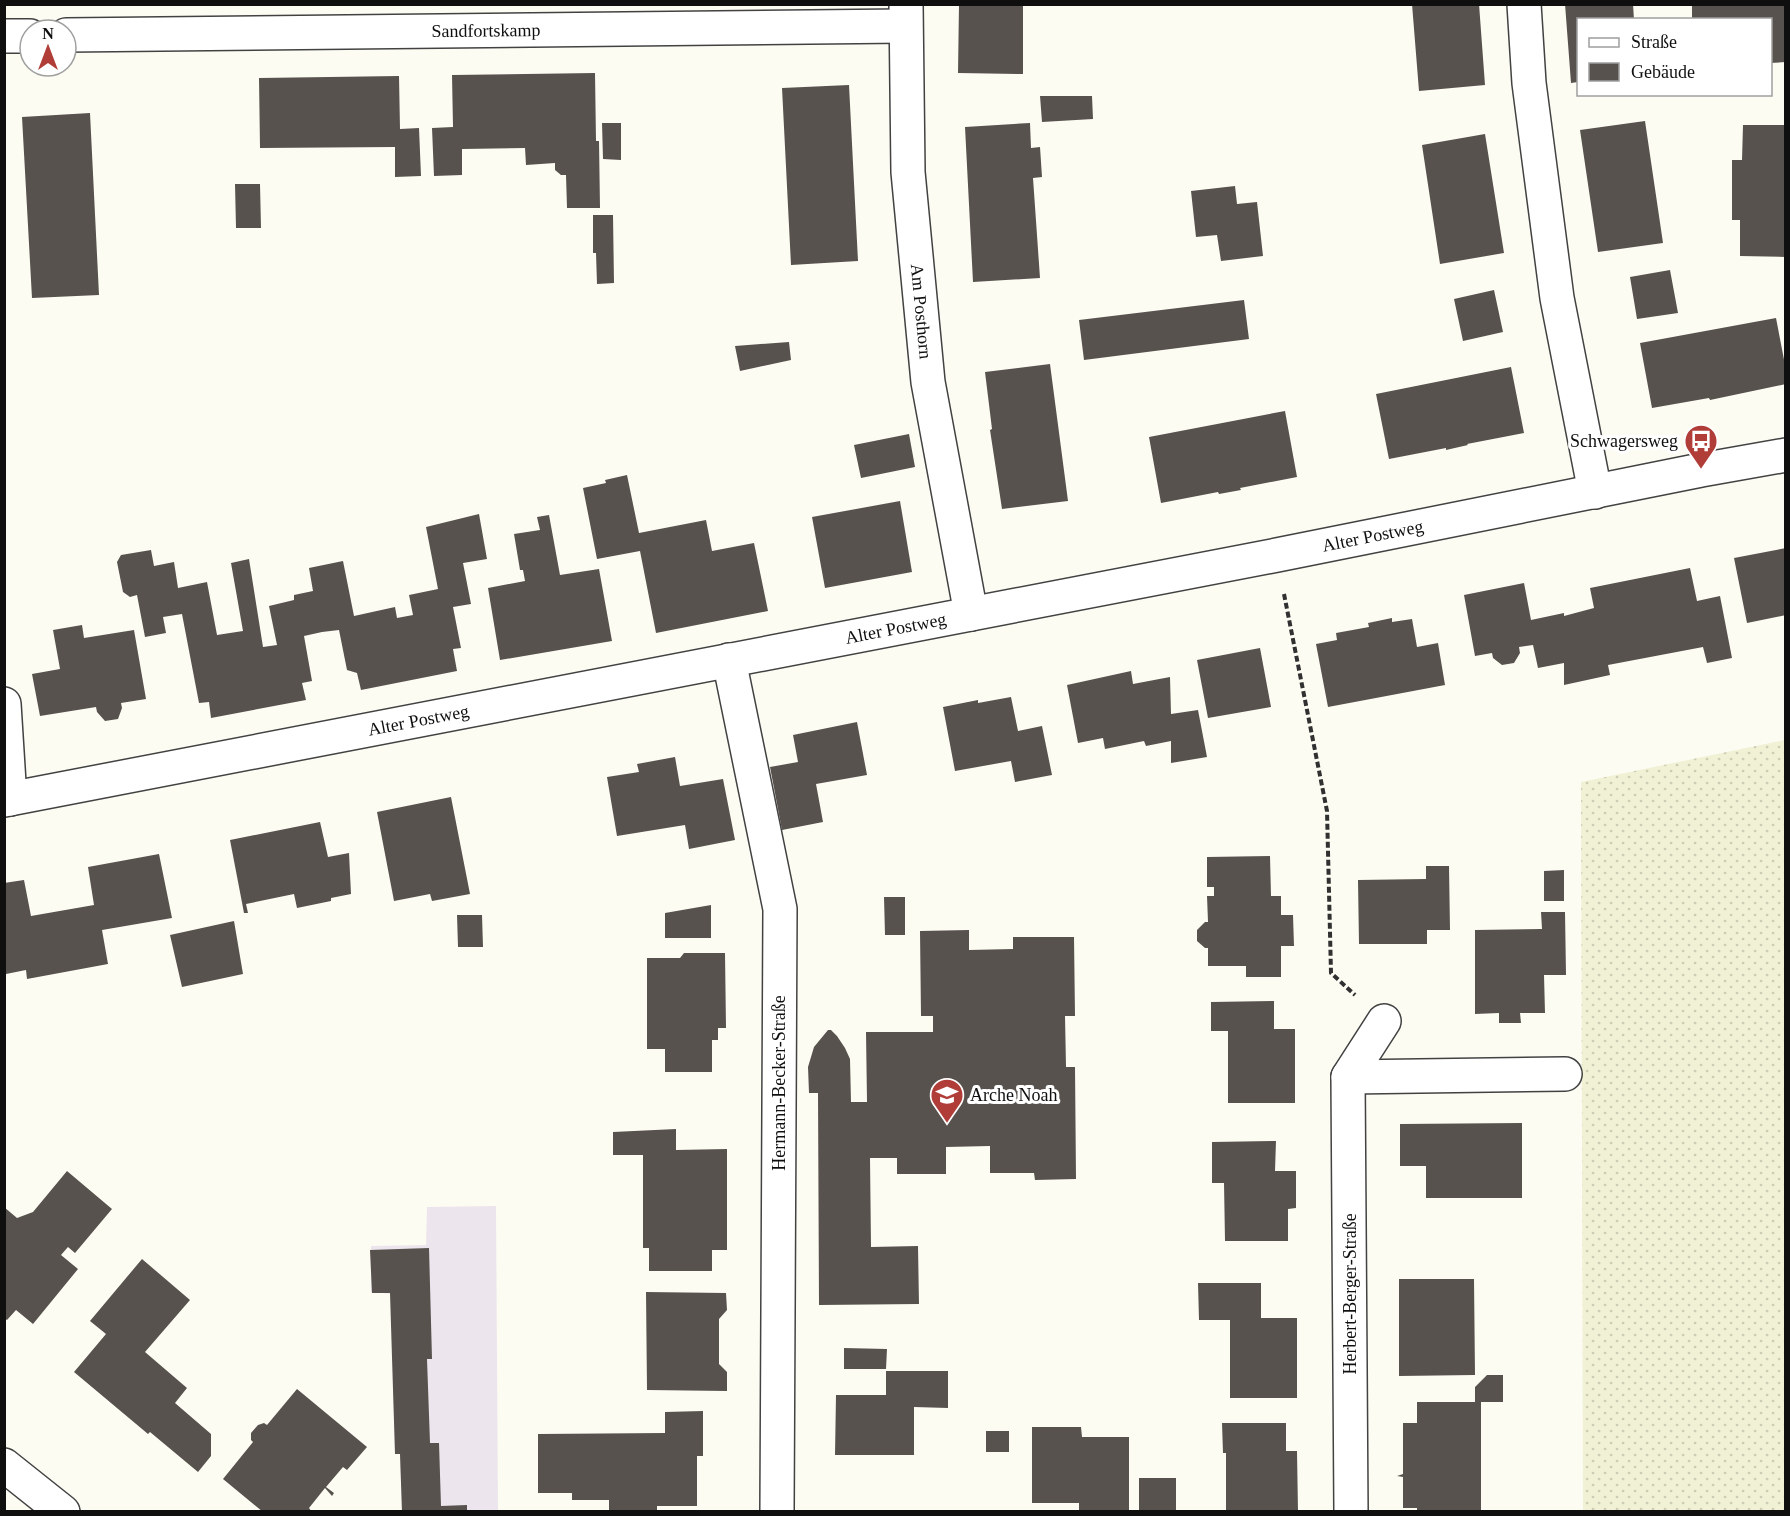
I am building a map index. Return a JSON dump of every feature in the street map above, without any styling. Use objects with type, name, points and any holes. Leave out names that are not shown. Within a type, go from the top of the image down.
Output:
[{"type":"street","points":[[1524,4],[1529,83],[1557,298],[1595,492]]},
{"type":"street","name":"Sandfortskamp","points":[[78,35],[906,15]]},
{"type":"street","name":"Am Posthorn","points":[[906,15],[908,172],[928,382],[970,614]]},
{"type":"street","name":"Alter Postweg","points":[[7,799],[1785,455]]},
{"type":"street","name":"Hermann-Becker-Straße","points":[[729,660],[780,909],[777,1512]]},
{"type":"street","points":[[4,704],[7,799]]},
{"type":"street","points":[[1348,1077],[1384,1021]]},
{"type":"street","points":[[1348,1077],[1564,1074]]},
{"type":"street","name":"Herbert-Berger-Straße","points":[[1348,1077],[1351,1512]]},
{"type":"street","points":[[4,1465],[63,1512]]},
{"type":"path","points":[[1277,555],[1327,811],[1331,974],[1384,1021]]},
{"type":"shaded area","points":[[496,1206],[498,1511],[402,1511],[400,1452],[395,1452],[391,1294],[371,1292],[371,1246],[426,1245],[427,1207]]},
{"type":"green space","points":[[1785,740],[1785,1511],[1583,1511],[1581,782]]},
{"type":"building","points":[[959,4],[1023,4],[1023,74],[958,73]]},
{"type":"building","points":[[1412,4],[1479,4],[1485,85],[1419,91]]},
{"type":"building","points":[[1565,4],[1633,4],[1634,18],[1577,18],[1577,82],[1571,83]]},
{"type":"building","points":[[1692,4],[1786,4],[1786,62],[1772,63],[1772,18],[1692,18]]},
{"type":"building","points":[[595,73],[600,208],[567,208],[566,175],[561,175],[555,170],[555,163],[526,165],[525,148],[462,149],[462,175],[434,176],[432,128],[453,127],[452,75]]},
{"type":"building","points":[[399,76],[400,129],[419,128],[421,176],[395,177],[395,147],[260,148],[259,78]]},
{"type":"building","points":[[849,85],[858,261],[791,265],[782,88]]},
{"type":"building","points":[[1040,96],[1092,96],[1093,119],[1042,122]]},
{"type":"building","points":[[90,113],[99,295],[32,298],[22,117]]},
{"type":"building","points":[[1645,121],[1663,243],[1598,252],[1580,130]]},
{"type":"building","points":[[602,123],[621,123],[621,160],[603,159]]},
{"type":"building","points":[[1030,123],[1031,148],[1040,147],[1042,177],[1033,178],[1040,278],[973,282],[965,127]]},
{"type":"building","points":[[1743,125],[1786,125],[1786,257],[1740,256],[1740,220],[1732,220],[1732,160],[1742,160]]},
{"type":"building","points":[[1485,134],[1504,253],[1440,264],[1422,145]]},
{"type":"building","points":[[235,184],[260,184],[261,228],[236,228]]},
{"type":"building","points":[[1235,186],[1237,204],[1257,202],[1263,256],[1221,261],[1217,235],[1196,237],[1191,191]]},
{"type":"building","points":[[593,215],[613,215],[614,283],[597,284],[596,253],[593,253]]},
{"type":"building","points":[[1670,270],[1678,313],[1637,319],[1630,277]]},
{"type":"building","points":[[1494,290],[1503,332],[1463,341],[1454,299]]},
{"type":"building","points":[[1244,300],[1249,339],[1084,360],[1079,320]]},
{"type":"building","points":[[1776,318],[1786,370],[1786,384],[1710,400],[1709,398],[1652,408],[1640,343]]},
{"type":"building","points":[[789,342],[791,360],[740,371],[735,346]]},
{"type":"building","points":[[1050,364],[1068,501],[1002,509],[990,430],[992,429],[985,372]]},
{"type":"building","points":[[1511,367],[1524,433],[1446,450],[1446,448],[1389,459],[1376,394]]},
{"type":"building","points":[[1285,411],[1297,477],[1240,488],[1241,490],[1161,503],[1149,437]]},
{"type":"building","points":[[909,434],[915,467],[861,478],[854,445]]},
{"type":"building","points":[[627,475],[639,533],[706,520],[712,551],[754,543],[768,611],[656,633],[640,551],[597,559],[583,488]]},
{"type":"building","points":[[900,501],[912,572],[825,588],[812,517]]},
{"type":"building","points":[[479,514],[487,559],[463,563],[471,604],[453,607],[461,648],[453,649],[457,671],[361,690],[357,673],[347,670],[339,630],[322,632],[304,636],[312,681],[302,683],[306,700],[211,718],[209,702],[199,703],[182,614],[163,617],[166,633],[145,637],[137,595],[130,597],[123,592],[117,562],[121,555],[151,550],[154,566],[174,562],[178,588],[207,582],[217,635],[243,631],[231,563],[249,559],[263,647],[277,645],[269,606],[294,600],[294,595],[313,591],[309,568],[343,561],[354,616],[395,607],[397,618],[413,615],[409,595],[438,589],[426,527]]},
{"type":"building","points":[[549,515],[560,575],[599,569],[612,641],[500,660],[488,588],[525,581],[523,570],[520,570],[514,534],[540,530],[537,517]]},
{"type":"building","points":[[1786,548],[1786,615],[1747,623],[1734,558]]},
{"type":"building","points":[[1690,568],[1697,601],[1720,596],[1732,658],[1707,663],[1703,647],[1608,665],[1610,675],[1564,685],[1564,663],[1538,668],[1533,645],[1519,647],[1520,653],[1514,663],[1502,665],[1493,658],[1492,653],[1475,656],[1464,595],[1524,583],[1531,620],[1564,613],[1564,616],[1594,608],[1590,588]]},
{"type":"building","points":[[1392,618],[1392,622],[1412,619],[1417,647],[1438,643],[1445,685],[1328,707],[1316,644],[1337,640],[1336,633],[1369,627],[1368,623]]},
{"type":"building","points":[[82,625],[84,638],[134,630],[146,699],[121,703],[122,708],[118,719],[105,721],[97,712],[96,707],[40,716],[32,674],[60,669],[53,630]]},
{"type":"building","points":[[1260,648],[1271,707],[1208,718],[1197,660]]},
{"type":"building","points":[[1131,671],[1133,684],[1170,677],[1171,714],[1198,710],[1207,757],[1171,763],[1171,741],[1146,746],[1144,741],[1105,749],[1103,738],[1078,743],[1067,685]]},
{"type":"building","points":[[1011,697],[1018,731],[1042,726],[1052,775],[1015,782],[1011,761],[955,771],[943,707],[978,700],[978,703]]},
{"type":"building","points":[[857,722],[867,775],[816,784],[823,822],[782,830],[770,767],[798,762],[793,735]]},
{"type":"building","points":[[675,757],[680,786],[723,779],[735,840],[689,849],[685,825],[617,836],[607,777],[639,772],[637,764]]},
{"type":"building","points":[[451,797],[470,894],[432,901],[430,894],[394,901],[377,812]]},
{"type":"building","points":[[320,822],[328,857],[349,853],[351,894],[297,908],[294,894],[246,904],[248,913],[244,913],[230,840]]},
{"type":"building","points":[[159,854],[172,918],[102,930],[108,964],[27,979],[26,970],[6,974],[4,883],[24,880],[31,916],[94,905],[88,867]]},
{"type":"building","points":[[1270,856],[1271,896],[1281,896],[1281,915],[1293,915],[1294,946],[1281,946],[1281,977],[1246,977],[1246,966],[1208,966],[1208,948],[1197,941],[1197,930],[1208,922],[1207,896],[1214,896],[1214,887],[1207,887],[1207,857]]},
{"type":"building","points":[[1426,866],[1449,866],[1450,930],[1427,930],[1427,944],[1359,944],[1358,880],[1426,879]]},
{"type":"building","points":[[1564,870],[1564,901],[1544,901],[1544,871]]},
{"type":"building","points":[[884,897],[905,897],[905,935],[885,935]]},
{"type":"building","points":[[711,905],[711,938],[665,938],[665,913]]},
{"type":"building","points":[[1541,912],[1565,912],[1566,975],[1544,975],[1545,1013],[1520,1013],[1521,1023],[1499,1023],[1499,1013],[1475,1014],[1475,930],[1542,929]]},
{"type":"building","points":[[457,915],[482,915],[483,947],[458,947]]},
{"type":"building","points":[[234,921],[243,974],[182,987],[170,935]]},
{"type":"building","name":"Arche Noah","points":[[969,930],[969,950],[1013,949],[1013,937],[1074,937],[1075,1016],[1065,1016],[1066,1067],[1075,1067],[1076,1179],[1035,1180],[1034,1173],[990,1173],[990,1146],[946,1147],[946,1174],[897,1174],[897,1158],[870,1158],[871,1247],[918,1246],[919,1304],[819,1305],[818,1093],[809,1093],[808,1067],[814,1047],[828,1030],[837,1036],[850,1059],[851,1102],[867,1102],[866,1032],[933,1032],[933,1016],[921,1016],[920,931]]},
{"type":"building","points":[[684,953],[725,953],[726,1028],[718,1028],[718,1040],[712,1040],[712,1072],[665,1072],[665,1049],[647,1049],[647,958],[680,958]]},
{"type":"building","points":[[1274,1001],[1274,1029],[1295,1029],[1295,1103],[1228,1103],[1228,1031],[1211,1031],[1211,1002]]},
{"type":"building","points":[[1522,1123],[1522,1198],[1426,1198],[1426,1166],[1400,1166],[1400,1124]]},
{"type":"building","points":[[676,1129],[676,1150],[727,1149],[727,1250],[712,1250],[712,1271],[649,1271],[649,1248],[643,1248],[643,1155],[613,1155],[613,1132]]},
{"type":"building","points":[[1276,1141],[1275,1171],[1296,1171],[1296,1208],[1288,1209],[1288,1241],[1225,1241],[1224,1183],[1212,1183],[1212,1142]]},
{"type":"building","points":[[67,1171],[112,1209],[75,1253],[68,1247],[61,1255],[78,1269],[33,1324],[16,1310],[7,1320],[4,1318],[4,1207],[17,1218],[33,1212]]},
{"type":"building","points":[[429,1248],[432,1359],[427,1359],[430,1443],[439,1443],[441,1506],[467,1505],[467,1512],[402,1512],[400,1454],[395,1454],[390,1293],[372,1293],[370,1250]]},
{"type":"building","points":[[142,1259],[190,1300],[145,1352],[187,1388],[175,1403],[211,1434],[211,1456],[198,1472],[150,1432],[148,1434],[74,1372],[106,1334],[90,1321]]},
{"type":"building","points":[[1399,1279],[1474,1279],[1475,1375],[1399,1376]]},
{"type":"building","points":[[1198,1283],[1261,1283],[1261,1318],[1297,1318],[1297,1398],[1230,1398],[1230,1320],[1199,1320]]},
{"type":"building","points":[[646,1292],[726,1293],[727,1310],[719,1319],[719,1364],[727,1372],[727,1391],[647,1390]]},
{"type":"building","points":[[844,1348],[887,1349],[886,1369],[844,1369]]},
{"type":"building","points":[[886,1371],[948,1371],[948,1408],[914,1407],[914,1455],[835,1455],[836,1395],[886,1395]]},
{"type":"building","points":[[1487,1375],[1503,1375],[1503,1402],[1481,1402],[1481,1512],[1417,1512],[1417,1508],[1403,1508],[1403,1477],[1397,1476],[1403,1474],[1403,1423],[1417,1423],[1417,1402],[1475,1402],[1475,1387]]},
{"type":"building","points":[[297,1389],[367,1447],[347,1470],[343,1467],[326,1487],[334,1493],[332,1496],[325,1488],[309,1508],[312,1512],[263,1512],[223,1479],[253,1442],[251,1433],[258,1425],[264,1423],[267,1425]]},
{"type":"building","points":[[703,1411],[703,1456],[697,1456],[697,1506],[657,1506],[657,1512],[609,1512],[609,1500],[572,1500],[572,1493],[538,1493],[538,1434],[665,1433],[665,1412]]},
{"type":"building","points":[[1222,1423],[1286,1423],[1286,1451],[1297,1451],[1298,1512],[1226,1512],[1226,1453],[1223,1453]]},
{"type":"building","points":[[1032,1427],[1081,1427],[1082,1437],[1129,1437],[1129,1512],[1079,1512],[1079,1503],[1032,1503]]},
{"type":"building","points":[[986,1431],[1009,1431],[1009,1452],[986,1452]]},
{"type":"building","points":[[1139,1478],[1176,1478],[1176,1512],[1139,1512]]},
{"type":"place","name":"Schwagersweg","points":[[1701,470]]},
{"type":"place","name":"Arche Noah","points":[[947,1124]]}]
